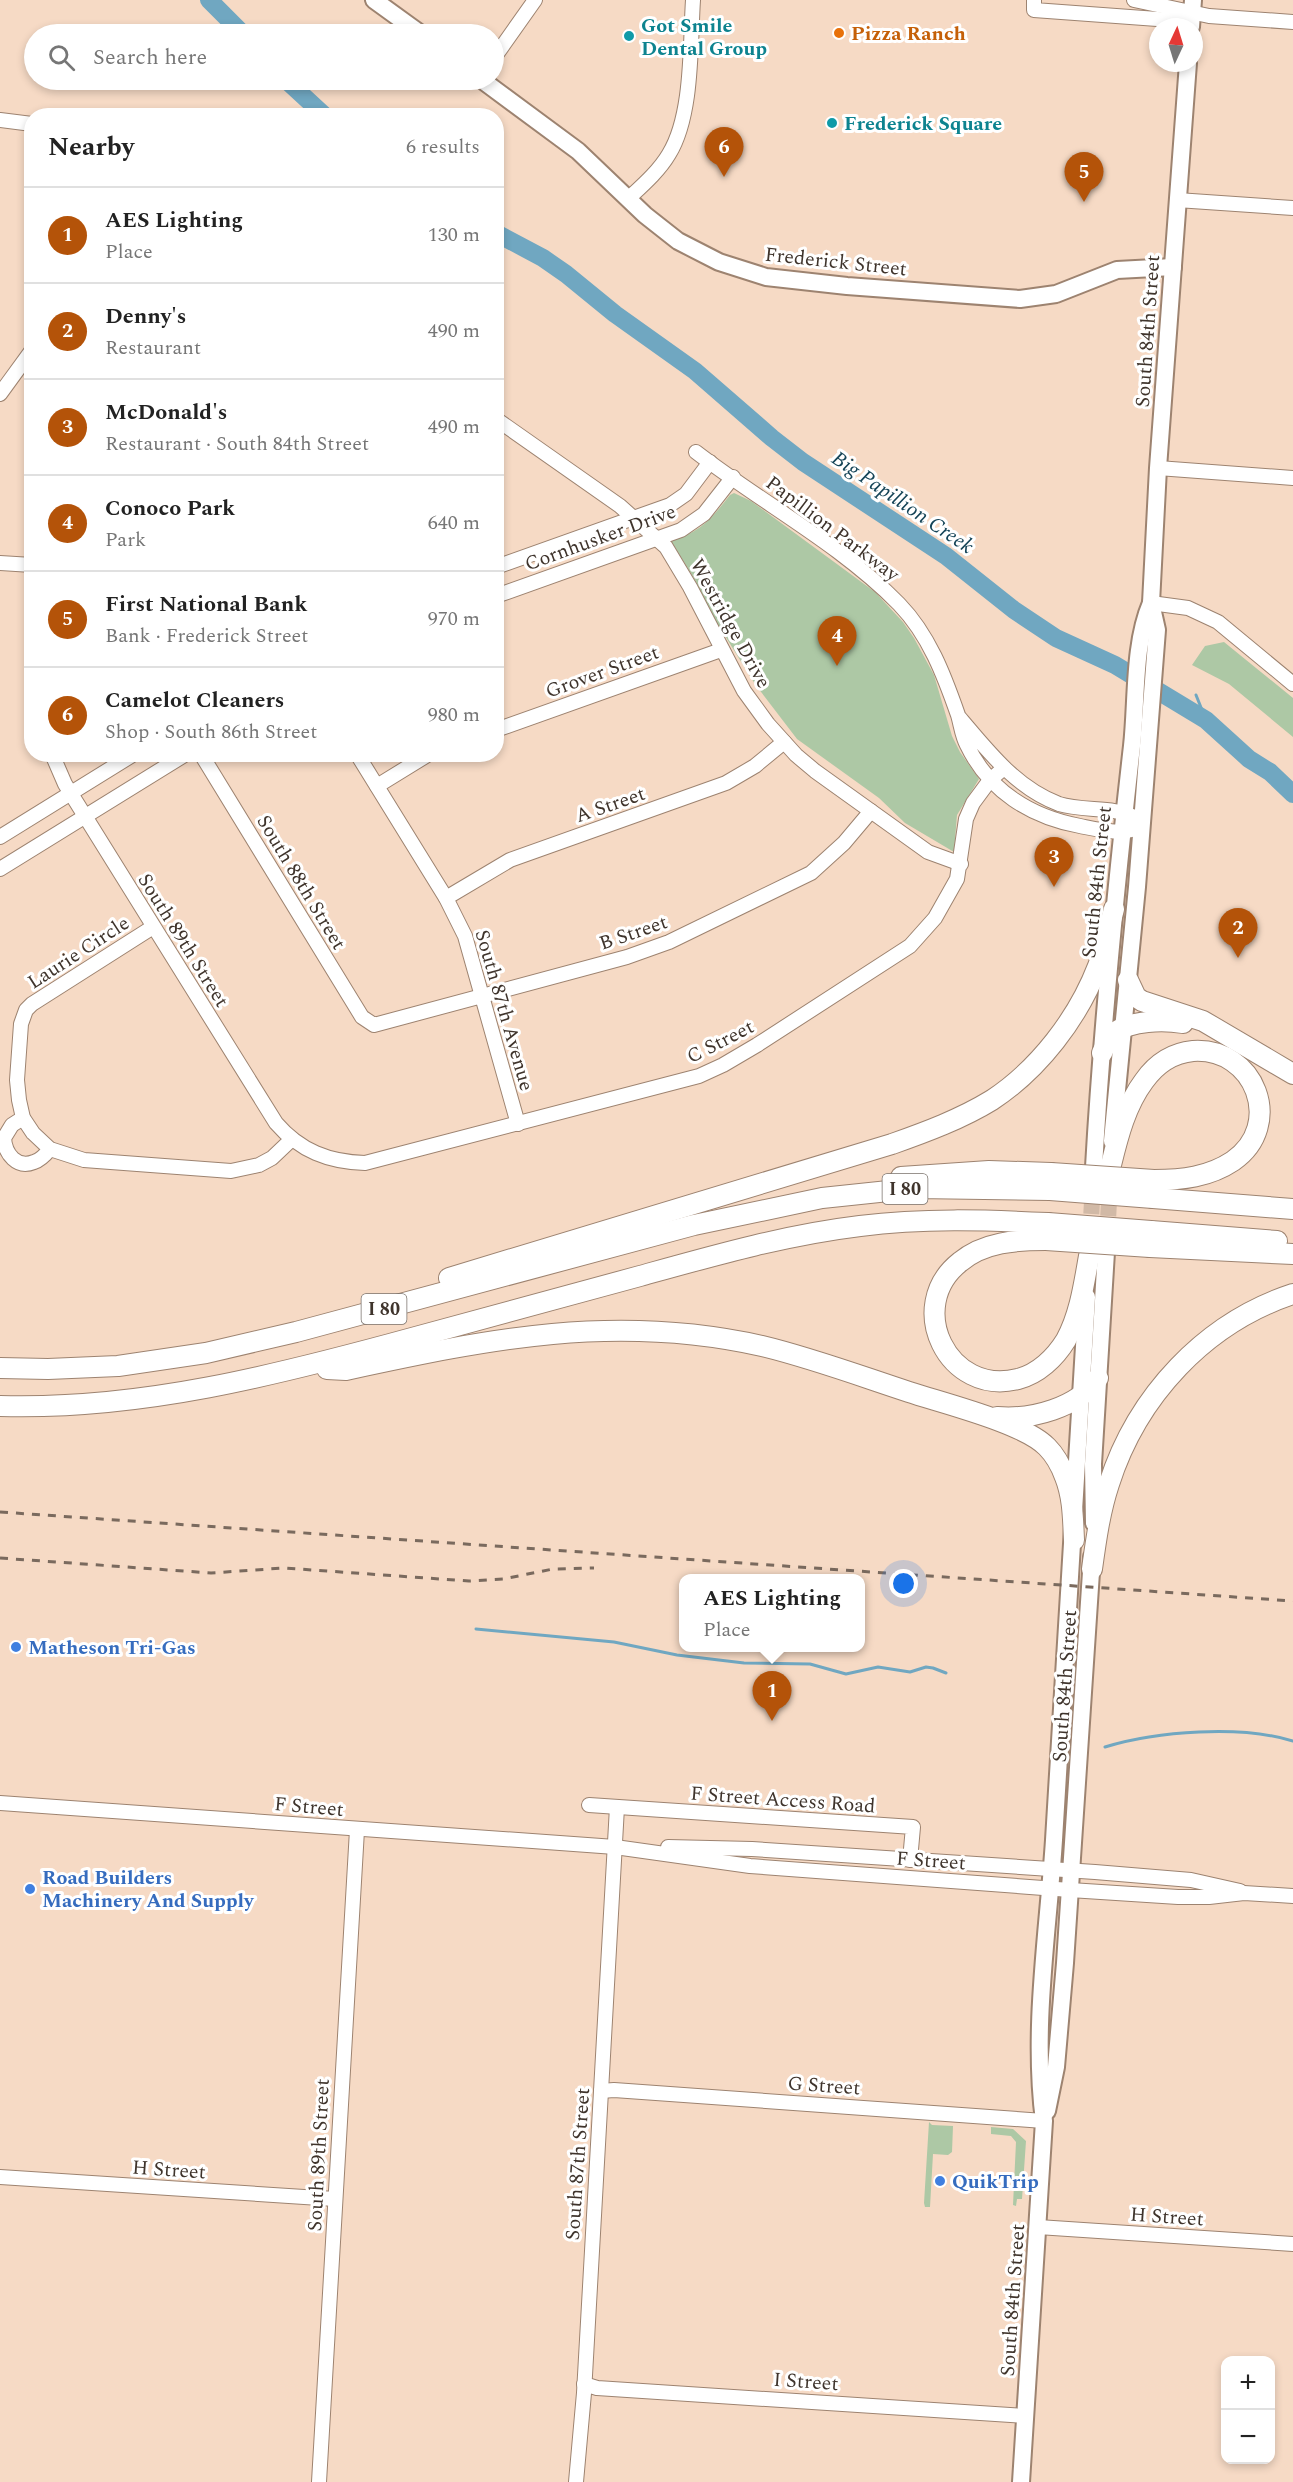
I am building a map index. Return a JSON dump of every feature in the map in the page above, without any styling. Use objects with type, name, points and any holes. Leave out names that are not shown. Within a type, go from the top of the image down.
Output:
[{"type":"highway","points":[[206,1353],[637,1219],[892,1144],[973,1110],[993,1099],[1014,1083],[1049,1048],[1064,1029],[1078,1007],[1099,964],[1114,909]]},
{"type":"highway","points":[[1128,980],[1136,997],[1142,1001],[1203,1021],[1293,1074]]},
{"type":"highway","points":[[1102,1053],[1112,1036],[1124,1029],[1147,1023],[1174,1022],[1199,1027],[1238,1040]]},
{"type":"highway","points":[[1105,1167],[1132,1100],[1145,1080],[1163,1061],[1174,1055],[1196,1051],[1209,1052],[1233,1062],[1252,1081],[1258,1095],[1258,1122],[1245,1150],[1234,1160],[1208,1173],[1153,1189]]},
{"type":"highway","name":"I 80","points":[[0,1368],[118,1366],[206,1353],[306,1329],[694,1225],[761,1209],[854,1194],[917,1188],[1050,1182],[1153,1189],[1293,1209]]},
{"type":"highway","name":"I 80","points":[[0,1406],[89,1404],[212,1389],[300,1368],[708,1258],[816,1233],[919,1221],[980,1220],[1047,1232],[1150,1239],[1293,1242]]},
{"type":"highway","points":[[1047,1232],[983,1249],[959,1262],[944,1281],[935,1304],[936,1328],[946,1353],[968,1374],[994,1382],[1009,1382],[1023,1378],[1049,1362],[1058,1352],[1073,1323],[1095,1253]]},
{"type":"highway","points":[[1150,1239],[1293,1254]]},
{"type":"highway","points":[[1092,1569],[1108,1485],[1120,1456],[1149,1401],[1174,1370],[1217,1332],[1267,1304],[1293,1294]]},
{"type":"highway","points":[[300,1368],[346,1370],[464,1345],[548,1333],[607,1329],[664,1331],[714,1337],[787,1353],[1021,1430],[1047,1447],[1060,1466],[1068,1485],[1074,1540]]},
{"type":"highway","points":[[968,1411],[999,1418],[1028,1416],[1081,1396],[1098,1378]]},
{"type":"main road","points":[[374,0],[407,24]]},
{"type":"main road","name":"South 84th Street","points":[[1105,1167],[1124,1029],[1149,745],[1150,626],[1158,468],[1187,72]]},
{"type":"main road","name":"Frederick Street","points":[[496,90],[578,151],[660,228],[698,252],[742,270],[786,281],[1020,299],[1056,294],[1117,270],[1173,267]]},
{"type":"main road","name":"South 84th Street","points":[[1105,1167],[1102,1053],[1124,813],[1150,626]]},
{"type":"main road","name":"South 84th Street","points":[[1044,2121],[1056,2067],[1072,1871],[1092,1569],[1093,1464],[1098,1378],[1095,1253]]},
{"type":"main road","name":"South 84th Street","points":[[1021,2482],[1044,2121],[1040,2063],[1050,1888],[1074,1540],[1081,1396],[1095,1253]]},
{"type":"street","points":[[504,44],[535,0]]},
{"type":"street","points":[[629,198],[663,163],[681,128],[686,99],[693,0]]},
{"type":"street","points":[[1134,0],[1192,13],[1293,22]]},
{"type":"street","points":[[1034,5],[1171,20],[1192,13]]},
{"type":"street","points":[[0,120],[24,123]]},
{"type":"street","points":[[1177,200],[1293,208]]},
{"type":"street","points":[[0,394],[24,361]]},
{"type":"street","name":"Westridge Drive","points":[[504,424],[620,506],[666,547],[680,568],[744,691],[784,742],[815,771],[928,852],[961,864]]},
{"type":"street","name":"Papillion Parkway","points":[[696,452],[865,574],[901,607],[933,652],[959,717],[966,744],[990,780],[1005,795],[1042,816],[1066,824],[1122,832],[1133,831],[1142,825],[1133,816],[1124,813],[1076,808],[1058,803],[1028,788],[1005,768],[959,717]]},
{"type":"street","name":"Cornhusker Drive","points":[[504,564],[634,519],[681,499],[710,462]]},
{"type":"street","points":[[1158,468],[1293,478]]},
{"type":"street","name":"Cornhusker Drive","points":[[504,593],[681,530],[710,508],[733,477]]},
{"type":"street","points":[[0,563],[24,564]]},
{"type":"street","points":[[1151,603],[1188,609],[1218,622],[1293,684]]},
{"type":"street","name":"Grover Street","points":[[504,727],[721,650]]},
{"type":"street","name":"A Street","points":[[446,898],[510,860],[726,783],[755,766],[784,742]]},
{"type":"street","name":"South 89th Street","points":[[56,762],[71,793],[153,927],[271,1115],[292,1140]]},
{"type":"street","points":[[0,837],[121,762]]},
{"type":"street","points":[[0,869],[173,762]]},
{"type":"street","name":"South 88th Street","points":[[206,762],[362,1017],[374,1024]]},
{"type":"street","name":"South 87th Avenue","points":[[362,762],[446,898],[465,936],[518,1124]]},
{"type":"street","points":[[377,786],[416,762]]},
{"type":"street","name":"C Street","points":[[292,1140],[327,1158],[365,1163],[699,1076],[723,1065],[910,946],[927,929],[943,906],[957,879],[969,811],[978,793],[1005,768]]},
{"type":"street","name":"B Street","points":[[374,1024],[645,952],[811,873],[830,858],[871,811]]},
{"type":"street","name":"Laurie Circle","points":[[153,927],[26,1010],[21,1024],[17,1080],[23,1118],[33,1133],[50,1149],[84,1160],[231,1171],[259,1166],[292,1140]]},
{"type":"street","points":[[23,1118],[12,1125],[4,1138],[7,1153],[12,1159],[26,1163],[34,1162],[50,1149]]},
{"type":"street","name":"F Street","points":[[0,1803],[615,1847],[752,1849],[1072,1871],[1191,1880],[1244,1893]]},
{"type":"street","name":"F Street Access Road","points":[[589,1805],[913,1827],[910,1860]]},
{"type":"street","points":[[615,1847],[617,1807]]},
{"type":"street","name":"South 89th Street","points":[[319,2482],[357,1830]]},
{"type":"street","name":"F Street","points":[[615,1847],[750,1866],[1070,1890],[1178,1897],[1209,1897],[1244,1893],[1293,1896]]},
{"type":"street","name":"South 87th Street","points":[[576,2482],[602,2091],[615,1847]]},
{"type":"street","name":"G Street","points":[[602,2091],[614,2090],[1044,2121]]},
{"type":"street","name":"H Street","points":[[0,2177],[335,2199]]},
{"type":"street","name":"H Street","points":[[1038,2227],[1293,2244]]},
{"type":"street","name":"I Street","points":[[584,2384],[597,2388],[1025,2416]]},
{"type":"green space","points":[[734,493],[751,501],[875,592],[903,622],[914,638],[934,675],[952,736],[979,779],[957,815],[954,852],[905,823],[879,798],[797,739],[755,684],[717,623],[695,580],[671,541],[698,528]]},
{"type":"green space","points":[[1224,642],[1293,698],[1293,737],[1229,684],[1192,665],[1205,646]]},
{"type":"green space","points":[[929,2122],[932,2125],[953,2126],[952,2152],[948,2155],[933,2154],[930,2207],[925,2207],[924,2203]]},
{"type":"green space","points":[[991,2127],[1013,2129],[1026,2141],[1022,2199],[1017,2199],[1016,2206],[1013,2205],[1016,2142],[1011,2136],[991,2134]]},
{"type":"waterway","name":"Big Papillion Creek","points":[[209,0],[233,24]]},
{"type":"waterway","name":"Big Papillion Creek","points":[[297,90],[316,108]]},
{"type":"waterway","name":"Big Papillion Creek","points":[[504,237],[543,258],[566,274],[615,314],[695,371],[803,462],[946,556],[1014,610],[1056,638],[1115,665],[1206,720],[1249,759],[1270,772],[1293,794]]},
{"type":"waterway","points":[[1196,695],[1206,720]]},
{"type":"waterway","points":[[476,1629],[614,1642],[677,1655],[744,1663],[810,1664],[846,1674],[878,1667],[910,1672],[926,1667],[946,1673]]},
{"type":"waterway","points":[[1105,1747],[1149,1737],[1199,1732],[1249,1733],[1293,1741]]},
{"type":"tunnel","points":[[1107,1240],[1110,1181]]},
{"type":"tunnel","points":[[1090,1238],[1093,1183]]},
{"type":"railway","points":[[0,1512],[1293,1601]]},
{"type":"railway","points":[[0,1558],[211,1573],[284,1568],[469,1581],[503,1579],[553,1569],[594,1568]]},
{"type":"place","name":"Pizza Ranch","points":[[839,33]]},
{"type":"place","name":"Got Smile Dental Group","points":[[629,36]]},
{"type":"place","name":"Frederick Square","points":[[832,123]]},
{"type":"place","name":"Camelot Cleaners","points":[[724,177]]},
{"type":"place","name":"First National Bank","points":[[1084,202]]},
{"type":"place","name":"Conoco Park","points":[[837,666]]},
{"type":"place","name":"McDonald's","points":[[1054,887]]},
{"type":"place","name":"Denny's","points":[[1238,958]]},
{"type":"place","name":"Matheson Tri-Gas","points":[[16,1647]]},
{"type":"place","name":"AES Lighting","points":[[772,1721]]},
{"type":"place","name":"Road Builders Machinery And Supply","points":[[30,1889]]},
{"type":"place","name":"QuikTrip","points":[[940,2181]]}]
